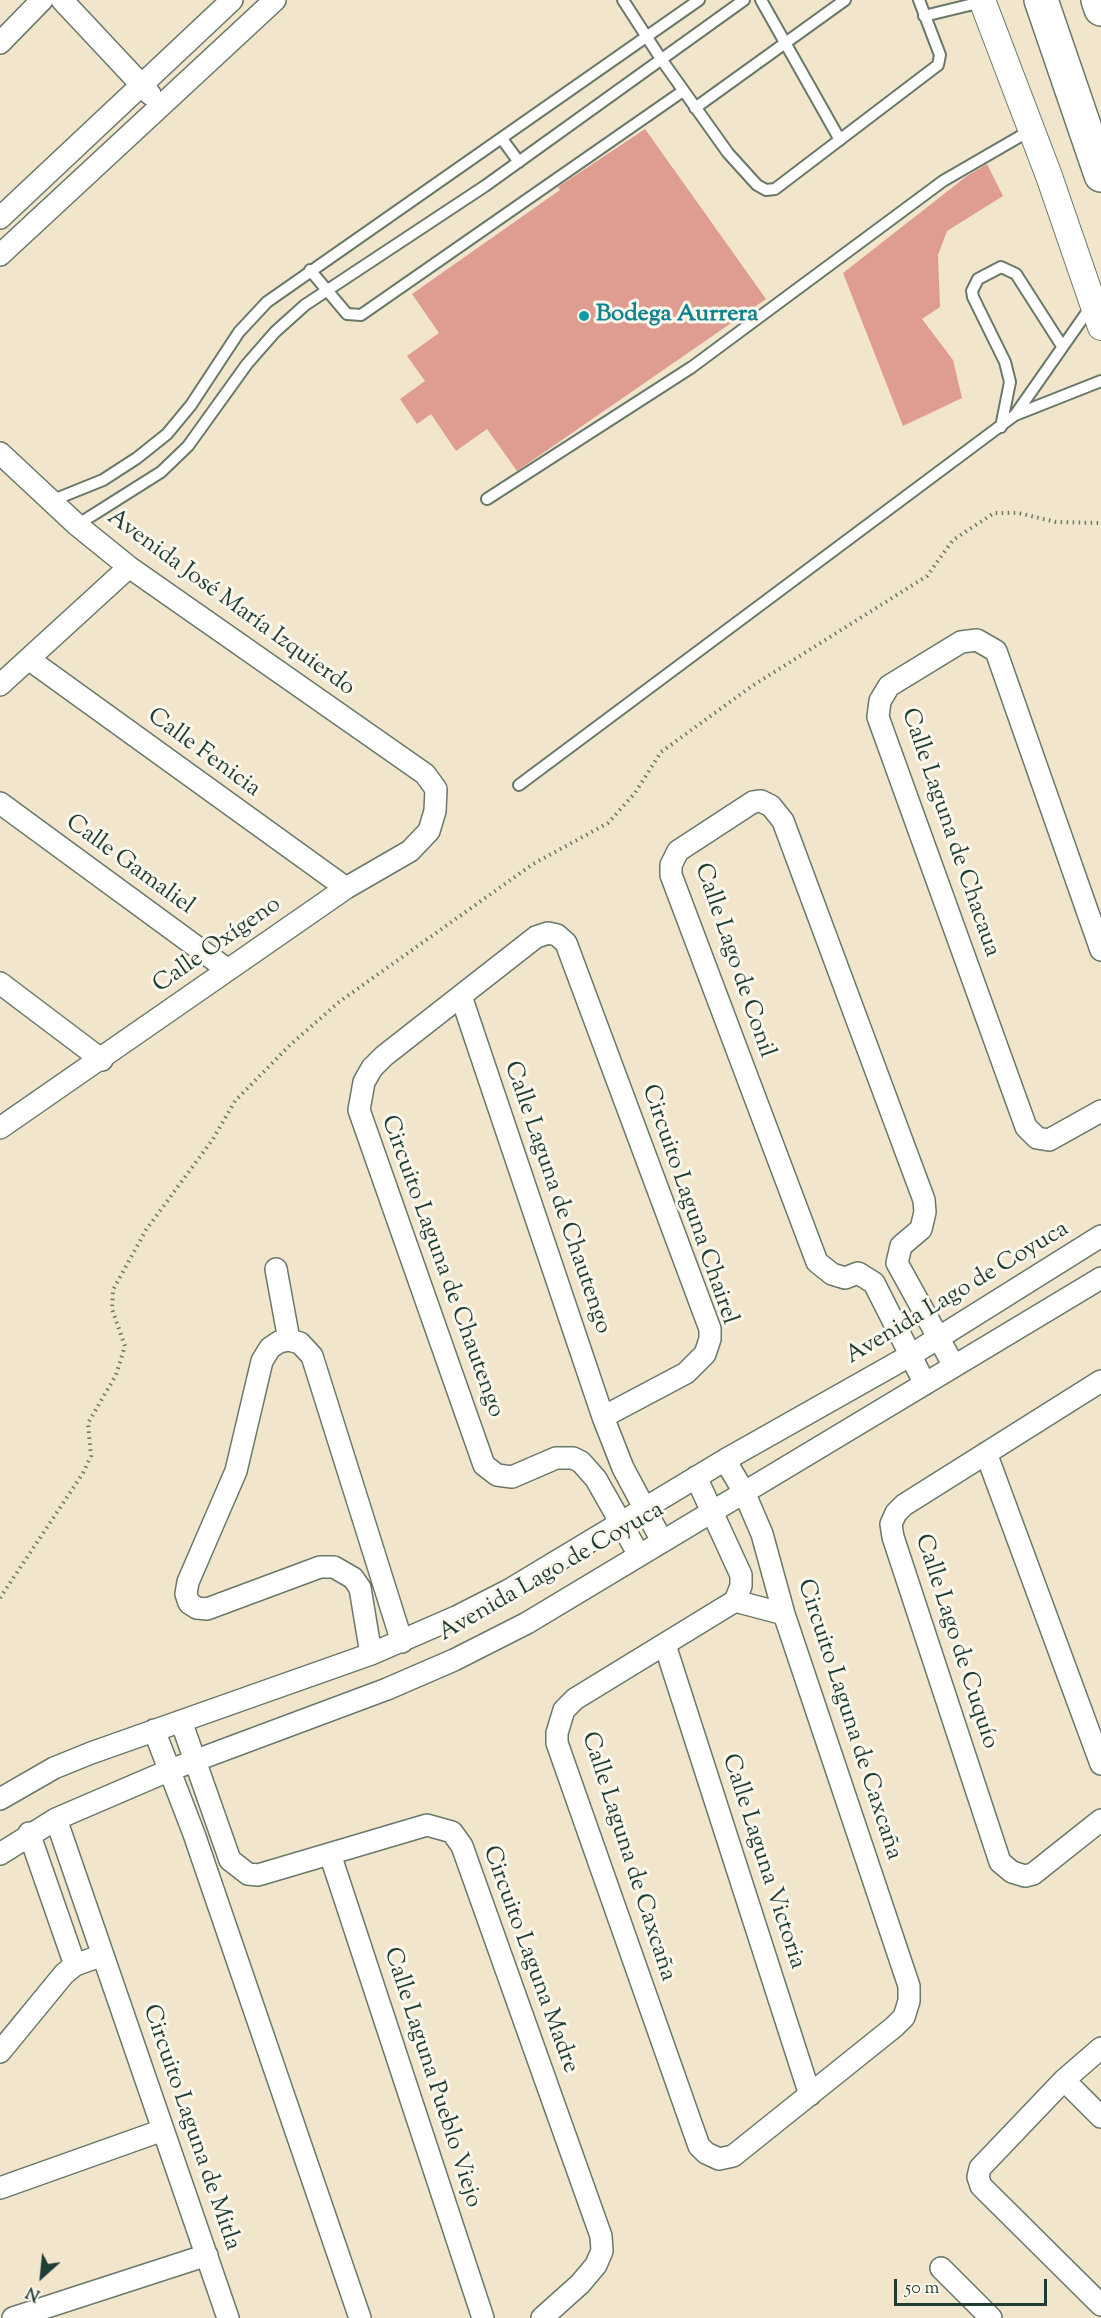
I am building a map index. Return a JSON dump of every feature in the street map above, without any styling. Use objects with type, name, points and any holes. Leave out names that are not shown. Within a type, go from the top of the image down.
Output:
[{"type":"main road","points":[[1041,0],[1101,175]]},
{"type":"main road","points":[[1098,0],[1101,9]]},
{"type":"street","points":[[0,42],[42,0]]},
{"type":"street","points":[[62,0],[161,106]]},
{"type":"street","points":[[0,218],[232,0]]},
{"type":"street","points":[[0,255],[274,0]]},
{"type":"street","points":[[982,1],[1032,129],[1097,316]]},
{"type":"street","name":"Avenida José María Izquierdo","points":[[0,453],[77,525],[129,567],[424,774],[436,789]]},
{"type":"street","points":[[0,685],[30,660],[129,567]]},
{"type":"street","name":"Calle Laguna de Chacaua","points":[[1101,950],[996,651],[977,640],[961,642],[889,687],[880,701],[878,717],[1026,1127],[1036,1138],[1049,1140],[1101,1111]]},
{"type":"street","name":"Calle Fenicia","points":[[30,660],[346,888]]},
{"type":"street","name":"Calle Oxígeno","points":[[0,1128],[102,1060],[346,888],[410,851],[429,831],[435,811],[436,789]]},
{"type":"street","name":"Calle Lago de Conil","points":[[925,1384],[874,1283],[858,1272],[844,1278],[832,1274],[817,1262],[671,875],[672,864],[678,851],[753,802],[760,801],[771,806],[783,821],[924,1200],[926,1212],[921,1229],[901,1246],[897,1253],[897,1263],[954,1366]]},
{"type":"street","name":"Calle Gamaliel","points":[[0,803],[228,970]]},
{"type":"street","name":"Circuito Laguna de Chautengo","points":[[557,935],[548,933],[536,936],[372,1068],[364,1082],[359,1110],[484,1465],[497,1475],[512,1477],[556,1458],[573,1458],[586,1465],[639,1555]]},
{"type":"street","name":"Circuito Laguna Chairel","points":[[557,935],[566,943],[710,1329],[710,1339],[705,1354],[686,1373],[603,1417]]},
{"type":"street","points":[[0,983],[102,1060]]},
{"type":"street","name":"Calle Laguna de Chautengo","points":[[461,996],[603,1417]]},
{"type":"street","name":"Avenida Lago de Coyuca","points":[[0,1799],[54,1768],[402,1642],[509,1590],[725,1460],[910,1355],[1101,1236]]},
{"type":"street","points":[[276,1269],[289,1340]]},
{"type":"street","name":"Avenida Lago de Coyuca","points":[[0,1854],[29,1833],[56,1819],[170,1770],[387,1689],[454,1660],[527,1623],[1101,1278]]},
{"type":"street","points":[[371,1654],[360,1588],[353,1578],[334,1567],[320,1567],[207,1609],[197,1608],[189,1603],[186,1594],[188,1582],[236,1471],[262,1361],[270,1348],[279,1342],[289,1340],[300,1343],[312,1356],[402,1642]]},
{"type":"street","name":"Calle Lago de Cuquío","points":[[1101,1382],[904,1505],[896,1513],[891,1524],[893,1537],[1000,1862],[1011,1872],[1025,1876],[1033,1874],[1101,1820]]},
{"type":"street","points":[[603,1417],[623,1468],[662,1541]]},
{"type":"street","points":[[986,1453],[1101,1764]]},
{"type":"street","name":"Circuito Laguna de Caxcaña","points":[[725,1460],[744,1492],[762,1534],[784,1614],[909,1986],[909,2001],[904,2017],[810,2095]]},
{"type":"street","points":[[696,1477],[741,1575],[741,1586],[735,1601],[784,1614]]},
{"type":"street","name":"Calle Laguna de Caxcaña","points":[[735,1601],[574,1699],[564,1710],[559,1722],[558,1743],[699,2146],[706,2153],[719,2159],[734,2156],[810,2095]]},
{"type":"street","name":"Calle Laguna Victoria","points":[[665,1645],[810,2095]]},
{"type":"street","name":"Circuito Laguna Madre","points":[[181,1721],[230,1860],[248,1874],[258,1875],[428,1825],[452,1832],[462,1846],[601,2236],[602,2251],[596,2265],[580,2284],[542,2318]]},
{"type":"street","points":[[154,1731],[170,1770],[360,2318]]},
{"type":"street","name":"Circuito Laguna de Mitla","points":[[56,1819],[228,2318]]},
{"type":"street","points":[[29,1833],[75,1965]]},
{"type":"street","name":"Calle Laguna Pueblo Viejo","points":[[330,1854],[483,2318]]},
{"type":"street","points":[[0,2052],[57,1981],[75,1965],[103,1955]]},
{"type":"street","points":[[1101,2048],[1064,2080],[980,2168],[978,2176],[981,2186],[1101,2305]]},
{"type":"street","points":[[1064,2080],[1101,2117]]},
{"type":"street","points":[[0,2188],[163,2130]]},
{"type":"street","points":[[13,2318],[207,2255]]},
{"type":"street","points":[[941,2268],[991,2318]]},
{"type":"lane","points":[[623,0],[661,59],[728,153],[757,184],[766,190],[775,189],[938,65],[940,55],[919,0]]},
{"type":"lane","points":[[51,501],[103,480],[137,458],[167,434],[191,405],[239,332],[267,302],[699,0]]},
{"type":"lane","points":[[77,525],[161,472],[188,446],[247,364],[275,333],[326,289],[519,162],[744,0]]},
{"type":"lane","points":[[761,0],[840,140]]},
{"type":"lane","points":[[695,108],[845,0]]},
{"type":"lane","points":[[924,16],[982,1]]},
{"type":"lane","points":[[310,270],[347,314],[361,315],[683,91]]},
{"type":"lane","points":[[487,499],[692,367],[943,181],[1032,129]]},
{"type":"lane","points":[[502,139],[519,162]]},
{"type":"lane","points":[[1001,427],[1010,382],[1005,362],[973,297],[972,291],[978,279],[1001,267],[1016,274],[1062,346]]},
{"type":"lane","points":[[519,785],[1001,427],[1015,415],[1062,346],[1097,316]]},
{"type":"lane","points":[[1015,415],[1101,381]]},
{"type":"building","name":"Bodega Aurrera","points":[[645,129],[766,299],[517,471],[487,429],[456,451],[431,414],[417,424],[400,399],[425,381],[407,356],[439,333],[412,294],[560,190],[558,187]]},
{"type":"building","points":[[987,164],[1003,196],[947,231],[938,255],[940,307],[922,319],[953,360],[962,398],[903,426],[843,273],[967,176]]},
{"type":"place","name":"Bodega Aurrera","points":[[584,316]]}]
